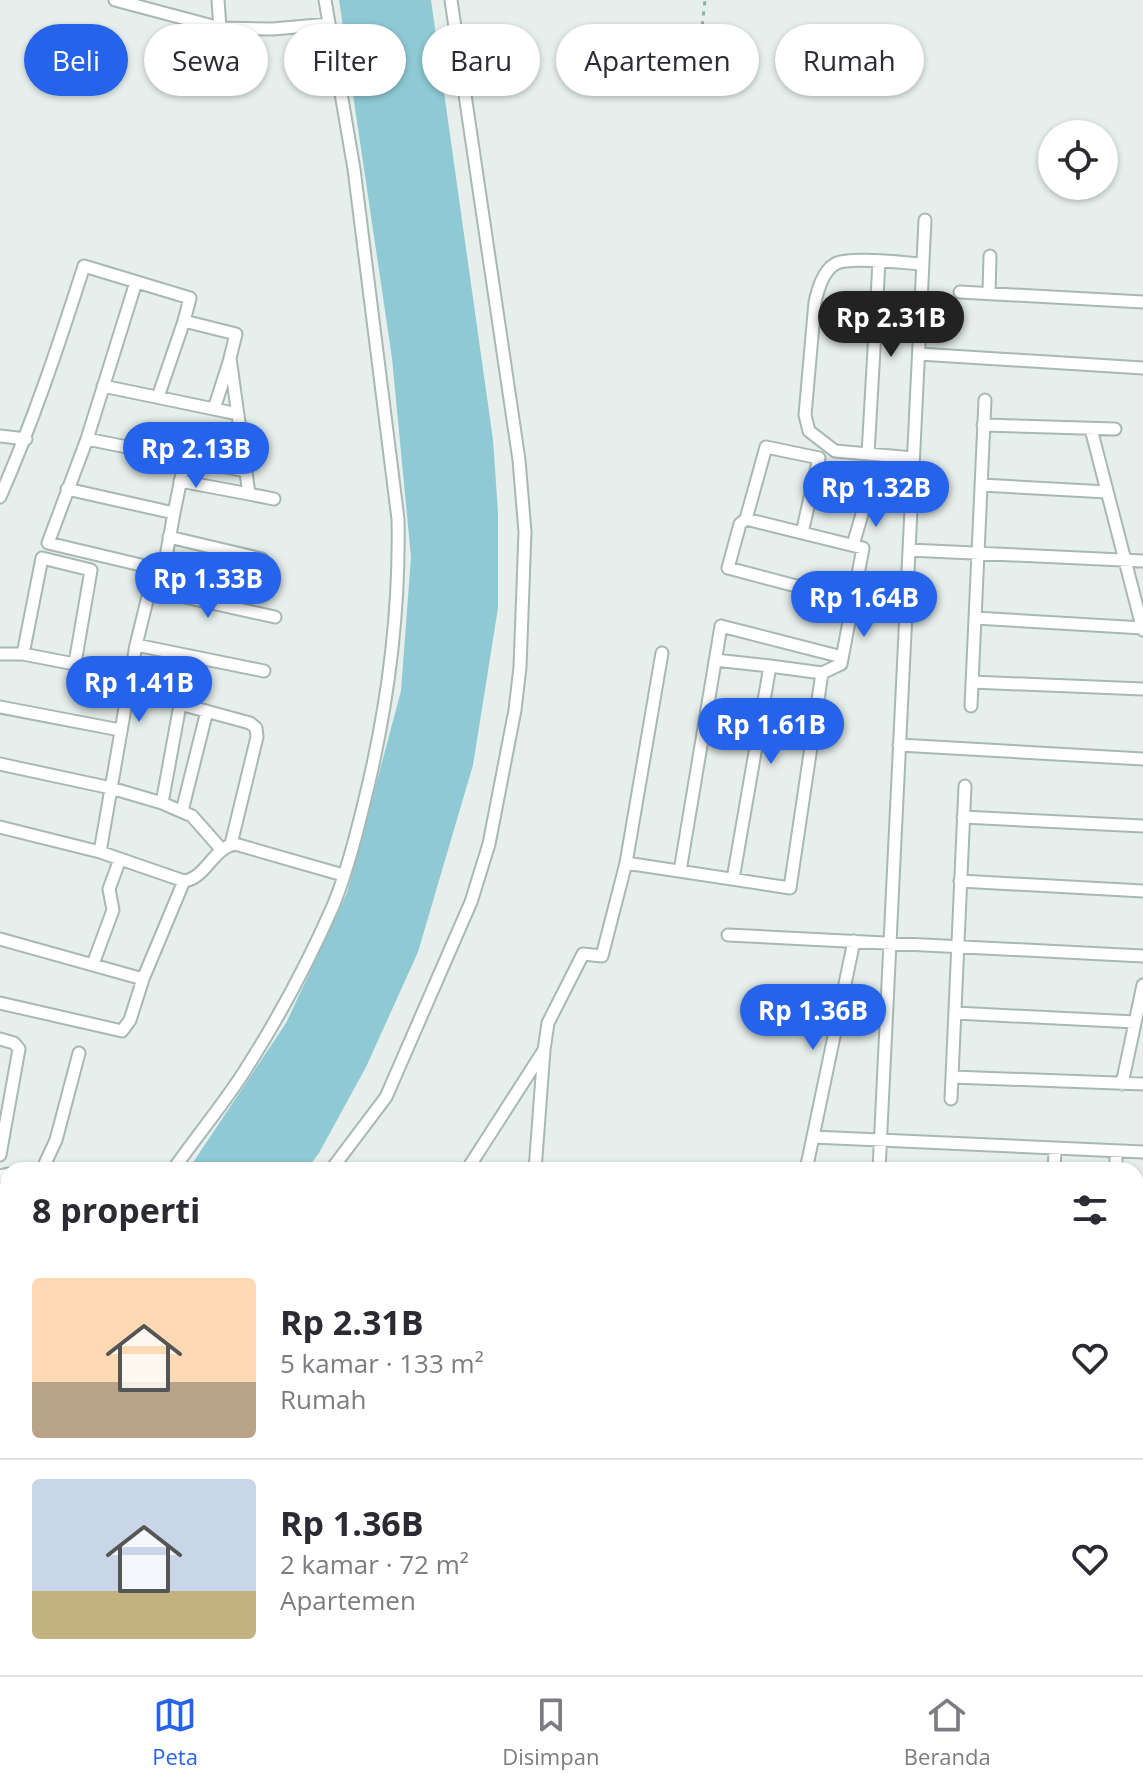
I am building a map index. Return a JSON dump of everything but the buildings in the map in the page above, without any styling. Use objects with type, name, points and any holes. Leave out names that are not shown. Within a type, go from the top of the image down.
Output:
[{"type":"street","points":[[115,0],[205,24]]},
{"type":"street","points":[[218,0],[220,24]]},
{"type":"street","points":[[325,0],[329,24]]},
{"type":"street","points":[[337,1162],[386,1097],[471,902],[489,844],[515,710],[523,612],[525,532],[519,460],[451,0]]},
{"type":"street","points":[[179,1162],[243,1073],[278,1015],[334,903],[379,745],[393,653],[399,557],[398,519],[381,369],[341,96]]},
{"type":"street","points":[[879,1162],[925,220]]},
{"type":"street","points":[[989,293],[990,256]]},
{"type":"street","points":[[913,458],[835,451],[809,431],[805,415],[813,316],[818,288],[829,268],[835,263],[849,260],[923,264]]},
{"type":"street","points":[[868,454],[879,262]]},
{"type":"street","points":[[1,494],[26,439],[84,266],[190,298],[158,397]]},
{"type":"street","points":[[23,654],[42,558],[87,439],[136,282]]},
{"type":"street","points":[[960,292],[1143,302]]},
{"type":"street","points":[[184,321],[236,334],[214,409]]},
{"type":"street","points":[[919,354],[1143,368]]},
{"type":"street","points":[[230,358],[249,494]]},
{"type":"street","points":[[103,386],[238,414]]},
{"type":"street","points":[[971,706],[985,400]]},
{"type":"street","points":[[983,425],[1115,429]]},
{"type":"street","points":[[975,618],[1143,629],[1091,429]]},
{"type":"street","points":[[0,436],[26,439]]},
{"type":"street","points":[[87,439],[246,471]]},
{"type":"street","points":[[802,533],[819,458],[766,447],[746,519],[740,524],[728,568],[853,601]]},
{"type":"street","points":[[100,852],[136,645],[153,576],[163,567],[185,459]]},
{"type":"street","points":[[180,481],[274,499]]},
{"type":"street","points":[[981,485],[1107,492]]},
{"type":"street","points":[[67,489],[174,513]]},
{"type":"street","points":[[853,545],[865,504]]},
{"type":"street","points":[[715,660],[822,673],[841,664],[863,548],[746,519]]},
{"type":"street","points":[[169,537],[262,559]]},
{"type":"street","points":[[48,543],[145,566],[153,576]]},
{"type":"street","points":[[909,550],[1143,561]]},
{"type":"street","points":[[42,558],[91,570],[75,663]]},
{"type":"street","points":[[149,589],[275,617]]},
{"type":"street","points":[[680,871],[721,626],[842,657]]},
{"type":"street","points":[[136,645],[264,671]]},
{"type":"street","points":[[536,1162],[548,1023],[583,954],[602,956],[626,863],[662,653]]},
{"type":"street","points":[[0,654],[23,654],[131,675]]},
{"type":"street","points":[[162,803],[189,656]]},
{"type":"street","points":[[733,879],[770,666]]},
{"type":"street","points":[[626,863],[790,888],[822,673]]},
{"type":"street","points":[[972,682],[1143,689]]},
{"type":"street","points":[[0,827],[100,852],[184,881],[192,880],[226,847],[257,733],[250,723],[180,704]]},
{"type":"street","points":[[0,707],[120,730]]},
{"type":"street","points":[[182,811],[207,711]]},
{"type":"street","points":[[899,745],[1143,759]]},
{"type":"street","points":[[0,764],[111,788],[162,803],[198,822],[226,847]]},
{"type":"street","points":[[951,1099],[965,786]]},
{"type":"street","points":[[963,817],[1143,826]]},
{"type":"street","points":[[226,847],[239,844],[343,875]]},
{"type":"street","points":[[93,964],[113,910],[109,889],[120,859]]},
{"type":"street","points":[[0,1003],[122,1031],[130,1020],[143,979],[184,881]]},
{"type":"street","points":[[960,881],[1143,891]]},
{"type":"street","points":[[728,935],[1143,956]]},
{"type":"street","points":[[0,939],[143,979]]},
{"type":"street","points":[[808,1162],[854,941]]},
{"type":"street","points":[[1122,1084],[1143,985]]},
{"type":"street","points":[[955,1013],[1135,1022]]},
{"type":"street","points":[[0,1039],[14,1043],[19,1049],[0,1155]]},
{"type":"street","points":[[472,1162],[544,1050]]},
{"type":"street","points":[[46,1162],[56,1140],[79,1053]]},
{"type":"street","points":[[952,1077],[1143,1084]]},
{"type":"street","points":[[813,1137],[1143,1152]]},
{"type":"street","points":[[480,1162],[481,1149]]},
{"type":"street","points":[[1054,1162],[1055,1150]]},
{"type":"street","points":[[1116,1153],[1116,1162]]},
{"type":"path","points":[[702,24],[705,0]]},
{"type":"water","points":[[339,0],[431,0],[434,24],[422,24],[422,96],[445,96],[493,440],[498,513],[498,608],[473,765],[418,952],[366,1067],[319,1153],[312,1162],[193,1162],[286,1023],[347,893],[401,691],[411,557],[392,358],[353,96],[406,96],[406,24],[343,24]]}]
